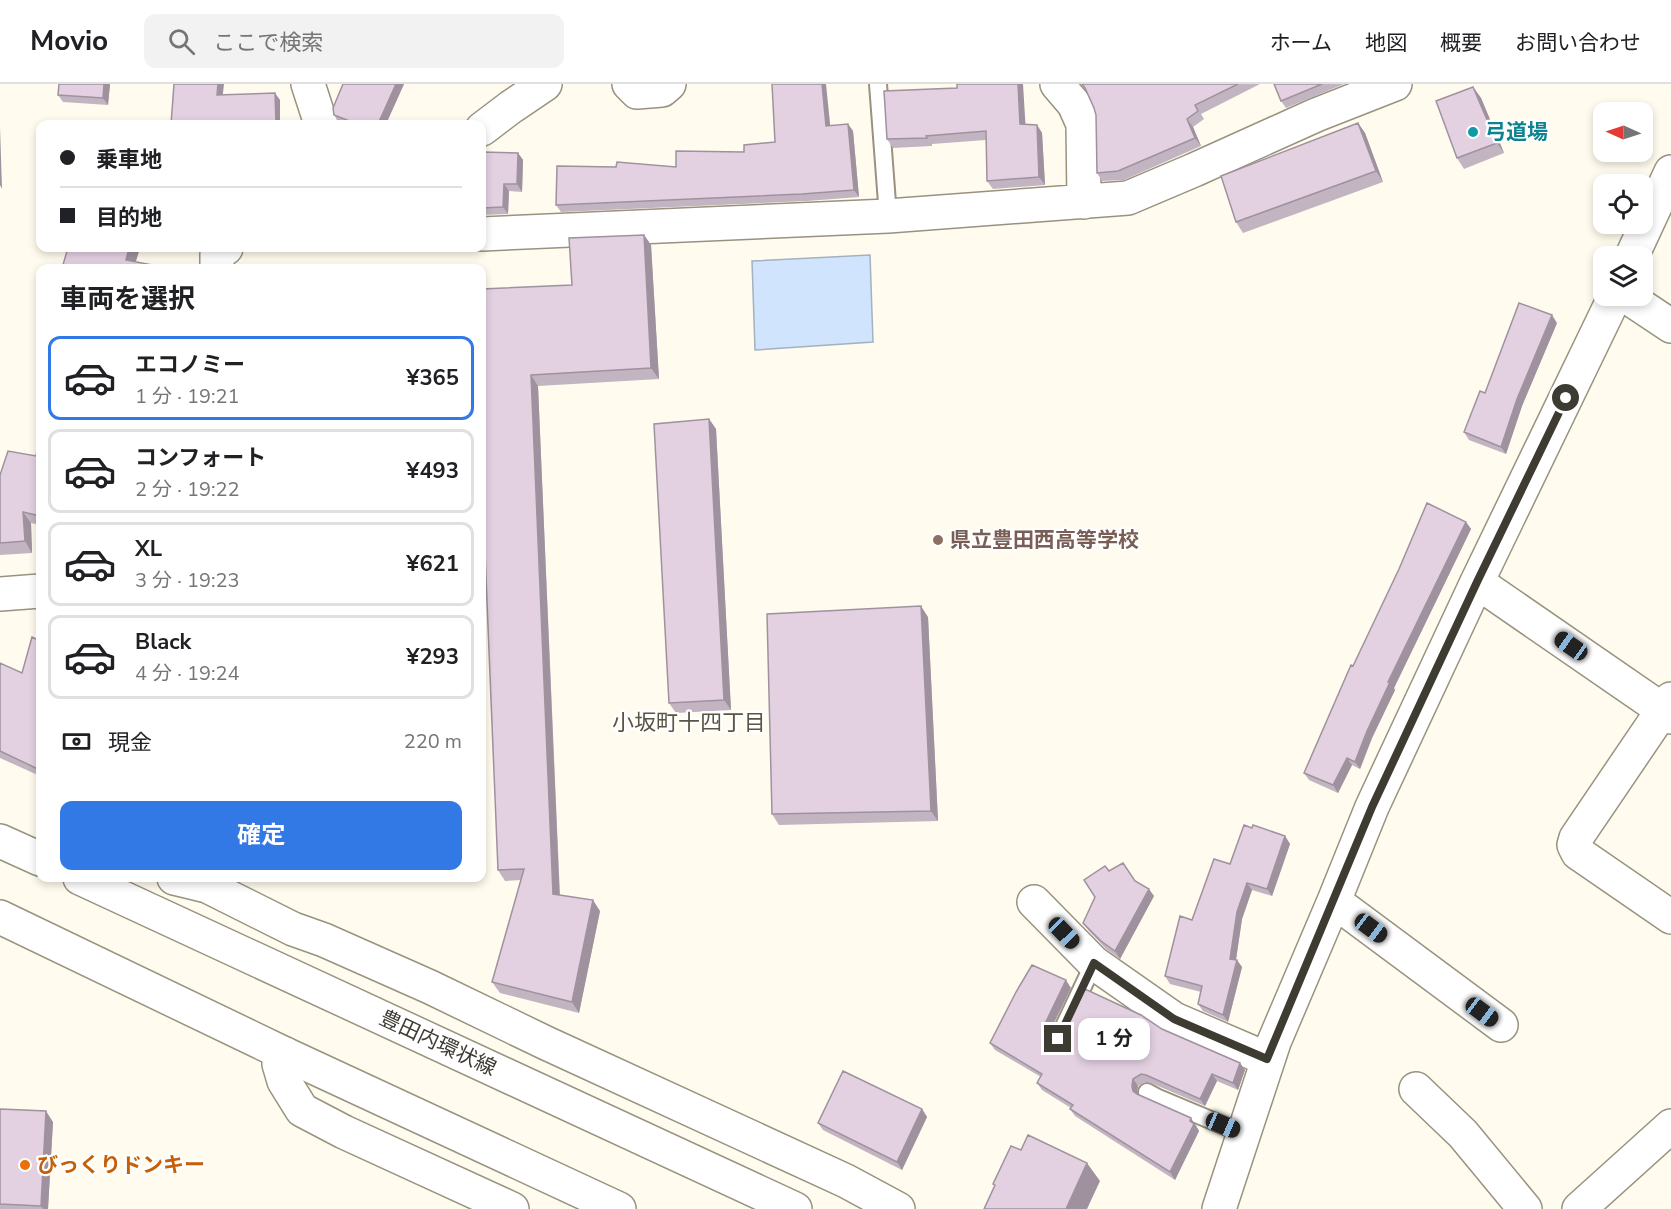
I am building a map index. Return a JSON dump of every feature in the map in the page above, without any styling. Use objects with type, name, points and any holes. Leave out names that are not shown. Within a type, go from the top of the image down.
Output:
[{"type":"street","points":[[486,126],[545,84]]},
{"type":"street","points":[[629,84],[637,92],[662,90],[669,84]]},
{"type":"street","points":[[1057,84],[1074,104],[1083,124],[1084,202]]},
{"type":"street","points":[[486,234],[888,216],[1128,198],[1316,115],[1395,84]]},
{"type":"street","points":[[1637,246],[1671,172]]},
{"type":"street","points":[[1219,1209],[1267,1059],[1372,807],[1610,306]]},
{"type":"street","points":[[1641,306],[1671,326]]},
{"type":"street","points":[[1477,582],[1669,709],[1654,723],[1582,828],[1574,845],[1578,853],[1671,917]]},
{"type":"street","points":[[0,594],[36,591]]},
{"type":"street","points":[[0,841],[36,857]]},
{"type":"street","name":"豊田内環状線","points":[[101,882],[795,1209]]},
{"type":"street","points":[[190,882],[250,893],[293,929],[324,940],[430,987],[846,1181],[898,1209]]},
{"type":"street","points":[[1334,901],[1501,1025]]},
{"type":"street","points":[[1034,902],[1094,963],[1174,1019],[1267,1059]]},
{"type":"street","points":[[0,917],[285,1054],[619,1209]]},
{"type":"street","points":[[285,1054],[279,1064],[284,1081],[302,1110],[512,1209]]},
{"type":"street","points":[[1416,1089],[1463,1134],[1525,1209]]},
{"type":"street","points":[[1579,1209],[1671,1126]]},
{"type":"lane","points":[[878,84],[888,216]]},
{"type":"lane","points":[[1058,1039],[1094,963]]},
{"type":"lane","points":[[1147,1092],[1244,1134]]},
{"type":"water","points":[[870,255],[873,342],[755,350],[752,261]]},
{"type":"building","points":[[59,84],[104,84],[103,98],[58,95]]},
{"type":"building","points":[[174,84],[218,84],[217,95],[275,93],[276,120],[171,120]]},
{"type":"building","points":[[343,84],[396,84],[380,120],[347,120],[334,115],[333,108]]},
{"type":"building","points":[[772,84],[822,84],[826,126],[848,124],[854,190],[556,205],[557,166],[616,167],[617,162],[676,167],[676,151],[744,152],[744,145],[775,142]]},
{"type":"building","points":[[957,84],[1018,84],[1020,124],[1037,125],[1039,177],[987,181],[986,131],[926,136],[927,138],[887,139],[884,91],[957,88]]},
{"type":"building","points":[[1082,84],[1238,84],[1195,105],[1198,111],[1187,119],[1195,138],[1118,171],[1097,173],[1096,115]]},
{"type":"building","points":[[1274,84],[1322,84],[1281,101]]},
{"type":"building","name":"弓道場","points":[[1473,87],[1497,143],[1457,158],[1436,101]]},
{"type":"building","points":[[1358,123],[1376,171],[1236,222],[1221,176]]},
{"type":"building","points":[[486,152],[518,153],[517,184],[504,184],[503,207],[486,208]]},
{"type":"building","points":[[644,235],[651,368],[531,375],[553,894],[593,900],[572,1002],[492,982],[524,869],[498,870],[486,578],[486,289],[572,285],[569,238]]},
{"type":"building","points":[[67,252],[128,252],[126,260],[147,264],[63,264]]},
{"type":"building","points":[[1519,303],[1552,315],[1517,399],[1501,447],[1464,432],[1480,391],[1485,393]]},
{"type":"building","points":[[709,419],[724,700],[669,703],[654,424]]},
{"type":"building","points":[[8,451],[36,456],[36,515],[23,512],[25,541],[0,543],[0,475]]},
{"type":"building","points":[[1427,503],[1466,522],[1388,682],[1390,682],[1355,762],[1347,758],[1333,785],[1304,773],[1351,665],[1353,666],[1399,569]]},
{"type":"building","points":[[921,606],[931,811],[772,814],[767,614]]},
{"type":"building","points":[[32,637],[36,639],[36,768],[0,751],[0,663],[22,673]]},
{"type":"building","points":[[1244,825],[1252,828],[1253,825],[1285,836],[1267,889],[1247,883],[1237,912],[1230,959],[1237,960],[1223,1015],[1198,1004],[1202,986],[1165,976],[1180,916],[1192,920],[1214,859],[1230,864]]},
{"type":"building","points":[[1123,863],[1135,881],[1149,889],[1115,951],[1083,923],[1095,897],[1084,880],[1105,866],[1109,871]]},
{"type":"building","points":[[1032,965],[1066,980],[1043,1028],[1048,1041],[1054,1042],[1062,1037],[1085,989],[1141,1015],[1162,1029],[1240,1063],[1233,1083],[1212,1074],[1200,1099],[1146,1075],[1141,1074],[1133,1079],[1133,1091],[1137,1094],[1191,1118],[1190,1121],[1194,1124],[1170,1172],[1070,1109],[1073,1105],[1037,1083],[1042,1074],[990,1043]]},
{"type":"building","points":[[843,1071],[922,1109],[897,1162],[818,1123]]},
{"type":"building","name":"びっくりドンキー","points":[[0,1109],[46,1111],[41,1206],[0,1204]]},
{"type":"building","points":[[1028,1135],[1087,1163],[1066,1209],[984,1209],[1011,1146],[1021,1150]]},
{"type":"place","name":"弓道場","points":[[1473,132]]},
{"type":"place","name":"県立豊田西高等学校","points":[[938,540]]},
{"type":"place","name":"びっくりドンキー","points":[[25,1165]]},
{"type":"district","name":"小坂町十四丁目","points":[[689,722]]},
{"type":"route","points":[[1058,1039],[1094,963],[1174,1019],[1267,1059],[1372,807],[1566,398]]}]
